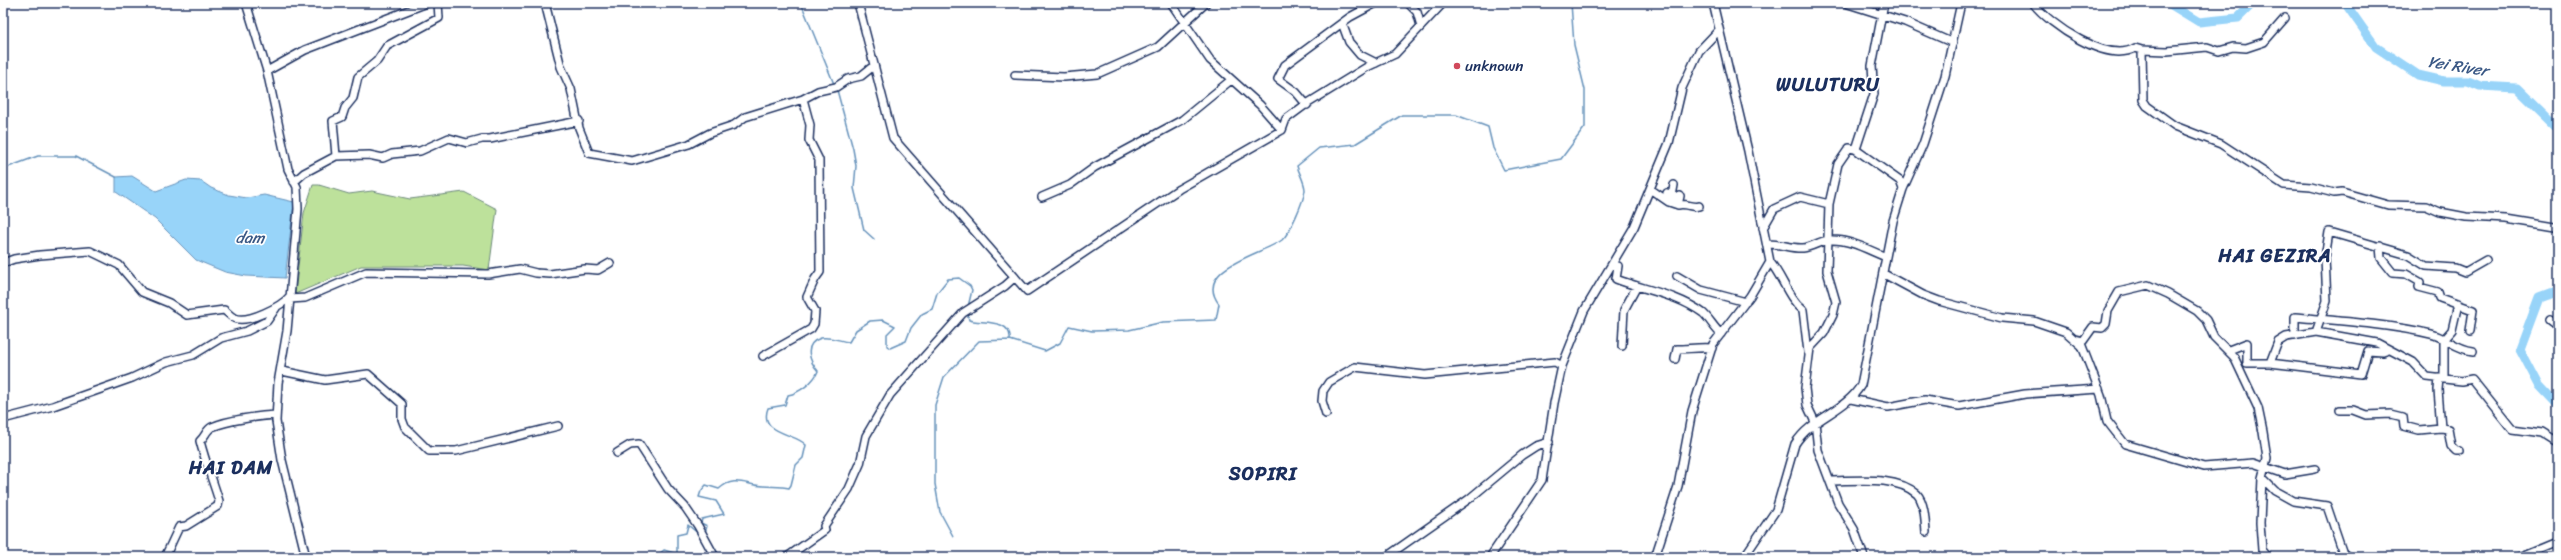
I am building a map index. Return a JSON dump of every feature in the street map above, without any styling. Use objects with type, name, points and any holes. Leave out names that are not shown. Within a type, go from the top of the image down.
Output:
[{"type":"street","points":[[246,3],[267,71],[288,169],[294,182],[298,209],[290,298],[282,371],[278,383],[276,415],[282,460],[306,557]]},
{"type":"street","points":[[267,71],[305,50],[427,3]]},
{"type":"street","points":[[336,156],[333,121],[342,117],[345,108],[352,98],[358,77],[377,62],[387,46],[439,18],[438,3]]},
{"type":"street","points":[[545,3],[561,67],[571,89],[579,121],[579,128],[589,153],[632,161],[689,144],[710,132],[734,125],[745,117],[803,99],[818,91],[836,87],[848,79],[862,76],[871,68],[875,68]]},
{"type":"street","points":[[858,3],[893,138],[1027,291],[1179,189],[1282,130],[1286,119],[1307,105],[1376,63],[1395,54],[1444,3]]},
{"type":"street","points":[[1171,3],[1210,60],[1260,105],[1282,130]]},
{"type":"street","points":[[1015,75],[1064,77],[1097,74],[1158,47],[1185,24],[1206,3]]},
{"type":"street","points":[[1307,105],[1279,77],[1285,65],[1342,23],[1376,3]]},
{"type":"street","points":[[1408,3],[1417,12],[1421,26]]},
{"type":"street","points":[[1713,3],[1764,228],[1770,262],[1781,277],[1790,298],[1803,310],[1809,353]]},
{"type":"street","points":[[1845,3],[1882,16],[1906,22],[1953,43]]},
{"type":"street","points":[[1855,149],[1874,94],[1872,66],[1884,3]]},
{"type":"street","points":[[1744,557],[1776,510],[1795,444],[1815,422],[1852,399],[1861,385],[1874,310],[1884,274],[1886,257],[1903,189],[1923,144],[1945,76],[1961,3]]},
{"type":"street","points":[[2033,3],[2039,10],[2079,41],[2116,51],[2129,51],[2134,48],[2142,50],[2167,51],[2206,47],[2219,51],[2234,48],[2246,48],[2264,42],[2285,18]]},
{"type":"street","points":[[1342,23],[1351,44],[1360,55],[1376,63]]},
{"type":"street","points":[[1490,557],[1542,480],[1554,402],[1562,366],[1584,311],[1634,227],[1669,142],[1682,88],[1699,51],[1719,30]]},
{"type":"street","points":[[2142,50],[2143,100],[2147,106],[2175,126],[2221,144],[2284,185],[2342,192],[2388,205],[2426,206],[2440,212],[2466,217],[2507,219],[2555,227]]},
{"type":"street","points":[[1042,197],[1070,185],[1094,167],[1182,120],[1231,80]]},
{"type":"street","points":[[763,356],[811,329],[814,324],[814,310],[807,297],[814,279],[820,272],[819,160],[809,140],[810,125],[803,99]]},
{"type":"street","points":[[294,182],[304,173],[336,156],[368,155],[383,158],[392,154],[420,151],[449,138],[472,143],[482,139],[490,139],[579,121]]},
{"type":"street","points":[[1864,557],[1854,529],[1838,503],[1818,450],[1815,422],[1807,404],[1805,388],[1811,346],[1824,334],[1834,315],[1836,302],[1827,271],[1829,204],[1840,158],[1849,148],[1855,149],[1900,181],[1903,189]]},
{"type":"street","points":[[1674,185],[1675,198]]},
{"type":"street","points":[[1650,189],[1669,202],[1675,198]]},
{"type":"street","points":[[1764,228],[1774,209],[1800,197],[1829,204]]},
{"type":"street","points":[[1675,198],[1696,208],[1700,206]]},
{"type":"street","points":[[2270,363],[2278,342],[2286,337],[2295,336],[2319,326],[2327,301],[2325,258],[2329,232],[2408,255],[2426,266],[2455,268],[2465,272],[2486,260]]},
{"type":"street","points":[[1767,244],[1775,243],[1802,248],[1816,246],[1828,240],[1860,246],[1886,257]]},
{"type":"street","points":[[2380,246],[2381,258],[2394,273],[2406,274],[2420,282],[2419,287],[2438,292],[2440,298],[2473,310],[2470,332]]},
{"type":"street","points":[[3,263],[14,259],[85,250],[119,265],[142,292],[169,303],[187,315],[224,310],[238,319],[252,317],[276,308],[284,304],[290,298],[306,298],[366,272],[488,274],[520,269],[536,274],[550,274],[585,269],[598,270],[610,263]]},
{"type":"street","points":[[1656,557],[1678,486],[1692,411],[1712,348],[1746,302],[1770,262]]},
{"type":"street","points":[[1612,265],[1618,266],[1616,279],[1649,289],[1692,307],[1704,314],[1721,334]]},
{"type":"street","points":[[1884,274],[1934,299],[2002,318],[2046,325],[2066,332],[2082,346],[2099,389],[2107,421],[2125,444],[2204,468],[2252,463],[2286,474],[2315,470]]},
{"type":"street","points":[[1677,276],[1701,290],[1746,302]]},
{"type":"street","points":[[787,557],[825,530],[826,522],[849,490],[860,464],[866,436],[890,395],[963,313],[988,298],[1015,277]]},
{"type":"street","points":[[2074,339],[2083,340],[2093,327],[2102,328],[2106,324],[2108,311],[2119,292],[2148,285],[2158,288],[2197,311],[2206,320],[2214,337],[2229,350],[2258,408],[2266,451],[2266,467],[2262,478],[2260,524],[2262,550],[2268,557]]},
{"type":"street","points":[[1622,346],[1624,310],[1637,286]]},
{"type":"street","points":[[2441,428],[2438,390],[2442,378],[2444,339],[2452,330],[2458,304]]},
{"type":"street","points":[[3,419],[53,406],[132,378],[166,362],[192,355],[221,338],[247,331],[267,321],[276,308]]},
{"type":"street","points":[[2295,336],[2295,317],[2319,326],[2404,328],[2444,339],[2461,350],[2473,351]]},
{"type":"street","points":[[2550,320],[2558,326]]},
{"type":"street","points":[[2319,326],[2326,335],[2377,343],[2413,362],[2422,368],[2427,376],[2462,381],[2472,380],[2512,429],[2542,433],[2558,443]]},
{"type":"street","points":[[2229,350],[2248,343],[2247,363],[2270,363],[2361,374],[2368,351],[2383,352],[2389,350]]},
{"type":"street","points":[[1675,360],[1677,349],[1685,351],[1694,347],[1712,348]]},
{"type":"street","points":[[1326,414],[1322,402],[1323,391],[1329,382],[1355,367],[1425,375],[1555,362],[1562,366]]},
{"type":"street","points":[[282,371],[325,380],[368,374],[402,404],[402,419],[405,427],[429,451],[456,451],[558,426]]},
{"type":"street","points":[[1852,399],[1888,407],[1924,400],[1959,406],[2032,394],[2099,389]]},
{"type":"street","points":[[2340,410],[2353,410],[2366,415],[2403,417],[2404,426],[2419,430],[2441,428],[2448,430],[2451,446],[2456,451],[2459,451]]},
{"type":"street","points":[[165,557],[179,527],[185,527],[213,509],[219,501],[208,460],[202,449],[200,441],[206,433],[212,427],[246,418],[276,415]]},
{"type":"street","points":[[1386,557],[1469,499],[1522,455],[1536,446],[1549,442]]},
{"type":"street","points":[[617,453],[630,445],[639,444],[668,490],[685,507],[698,526],[715,557]]},
{"type":"street","points":[[2262,478],[2275,491],[2293,501],[2327,506],[2345,556]]},
{"type":"street","points":[[1830,480],[1881,480],[1908,489],[1917,495],[1924,510],[1926,532]]},
{"type":"street","points":[[2519,557],[2558,541]]},
{"type":"green space","points":[[313,185],[319,185],[349,194],[372,191],[410,199],[464,192],[497,209],[489,270],[463,266],[361,266],[295,294],[304,213]]},
{"type":"water","name":"dam","points":[[132,176],[156,191],[186,180],[201,181],[211,188],[229,195],[247,198],[264,195],[294,202],[285,278],[246,276],[225,272],[196,260],[155,219],[116,192],[116,177]]},
{"type":"waterway","points":[[801,3],[834,84]]},
{"type":"waterway","points":[[953,536],[940,512],[935,484],[935,405],[944,377],[979,341],[1010,340],[1045,351],[1060,343],[1069,326],[1092,331],[1129,330],[1163,322],[1216,320],[1219,304],[1213,291],[1215,281],[1222,272],[1233,264],[1282,240],[1293,224],[1305,190],[1297,166],[1319,148],[1355,144],[1402,115],[1456,115],[1488,127],[1493,148],[1504,170],[1561,159],[1585,127],[1585,90],[1574,45],[1571,3]]},
{"type":"waterway","points":[[2138,3],[2152,3]]},
{"type":"waterway","name":"Yei River","points":[[2168,3],[2199,22],[2238,18],[2253,3]]},
{"type":"waterway","name":"Yei River","points":[[2345,3],[2376,47],[2418,75],[2444,81],[2468,81],[2480,86],[2517,88],[2558,128]]},
{"type":"waterway","points":[[837,90],[853,149],[856,166],[854,188],[864,230],[874,239]]},
{"type":"waterway","points":[[3,169],[38,156],[76,156],[116,177]]},
{"type":"waterway","points":[[705,533],[707,526],[701,523],[702,519],[724,514],[716,501],[699,497],[701,491],[706,485],[719,489],[730,482],[789,488],[791,485],[796,465],[803,458],[806,445],[801,441],[773,428],[768,423],[766,417],[768,408],[785,405],[788,395],[797,392],[806,386],[816,375],[818,371],[812,363],[809,353],[811,344],[821,338],[849,342],[856,330],[870,321],[883,320],[895,326],[887,334],[887,346],[890,348],[906,341],[911,328],[922,314],[932,309],[937,293],[948,279],[959,278],[970,286],[972,290],[968,307]]},
{"type":"waterway","name":"Yei River","points":[[2558,291],[2539,298],[2520,349],[2539,385],[2558,405]]},
{"type":"waterway","points":[[967,312],[969,320],[994,323],[1006,328],[1009,333],[1010,340]]},
{"type":"waterway","points":[[660,557],[659,554],[664,550],[677,554],[677,535],[686,533],[688,525],[700,535]]},
{"type":"place","name":"unknown","points":[[1457,66]]},
{"type":"district","name":"WULUTURU","points":[[1828,84]]},
{"type":"district","name":"HAI GEZIRA","points":[[2275,255]]},
{"type":"district","name":"HAI DAM","points":[[231,467]]},
{"type":"district","name":"SOPIRI","points":[[1263,473]]}]
